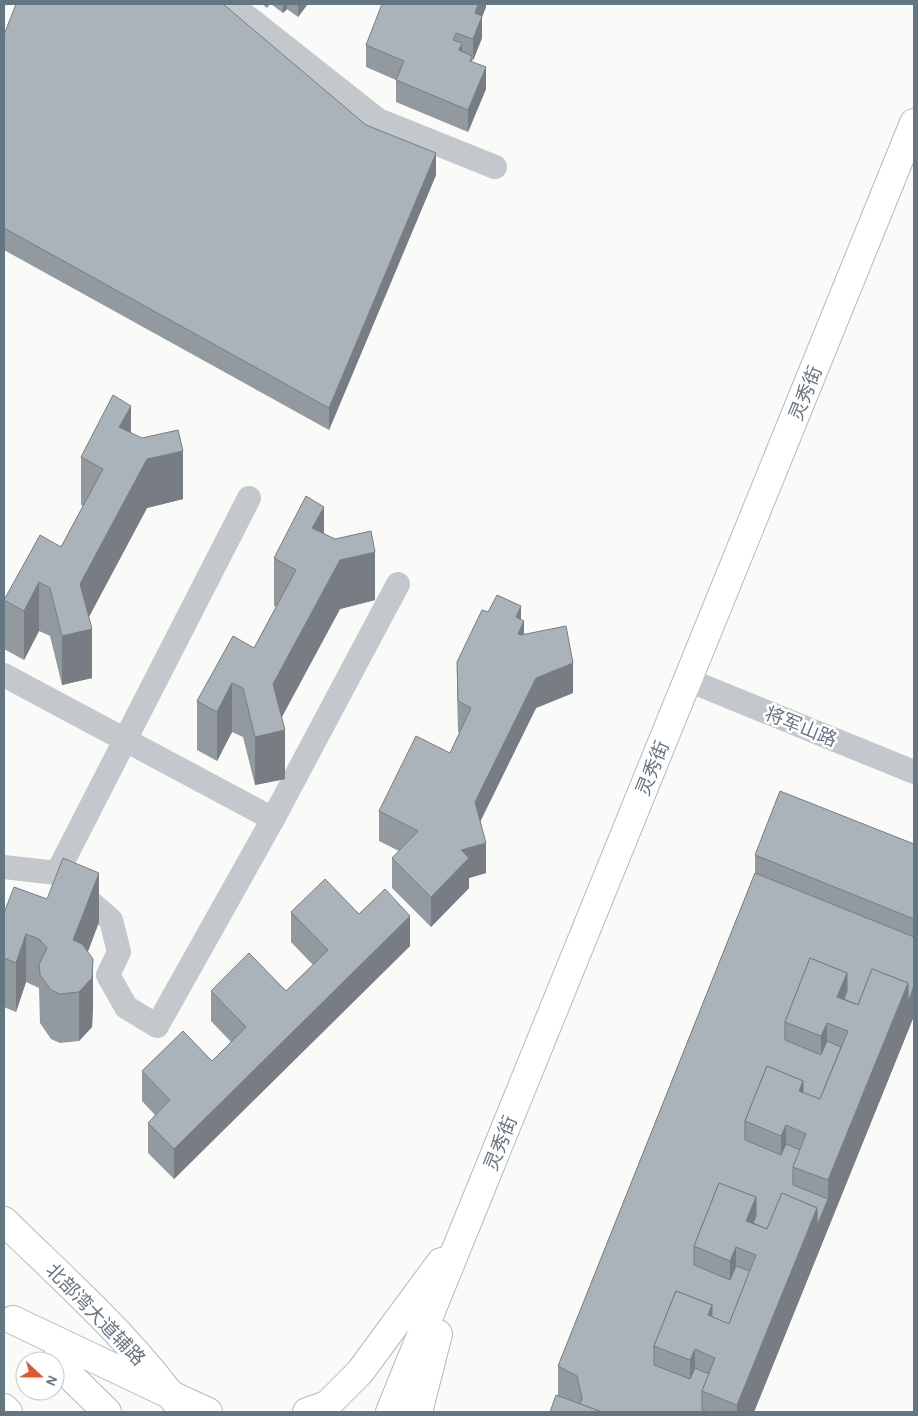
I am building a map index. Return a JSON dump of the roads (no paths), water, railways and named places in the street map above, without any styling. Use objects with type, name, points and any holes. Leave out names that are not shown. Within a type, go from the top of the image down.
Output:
[{"type":"main road","name":"灵秀街","points":[[390,1412],[914,123]]},
{"type":"main road","name":"北部湾大道辅路","points":[[4,1220],[122,1337],[177,1404]]},
{"type":"main road","points":[[307,1412],[327,1405],[360,1372],[465,1228]]},
{"type":"main road","points":[[418,1412],[465,1228]]},
{"type":"main road","points":[[8,1316],[177,1404],[208,1412]]},
{"type":"main road","points":[[8,1316],[45,1351]]},
{"type":"main road","points":[[65,1371],[107,1412]]},
{"type":"main road","points":[[4,1408],[8,1412]]},
{"type":"street","points":[[231,4],[378,120],[495,167]]},
{"type":"street","points":[[57,873],[249,498]]},
{"type":"street","points":[[4,867],[57,873],[112,920],[119,952],[108,975],[126,1007],[157,1026],[273,819],[398,584]]},
{"type":"street","points":[[4,675],[273,819]]},
{"type":"street","name":"将军山路","points":[[688,680],[914,772]]}]
